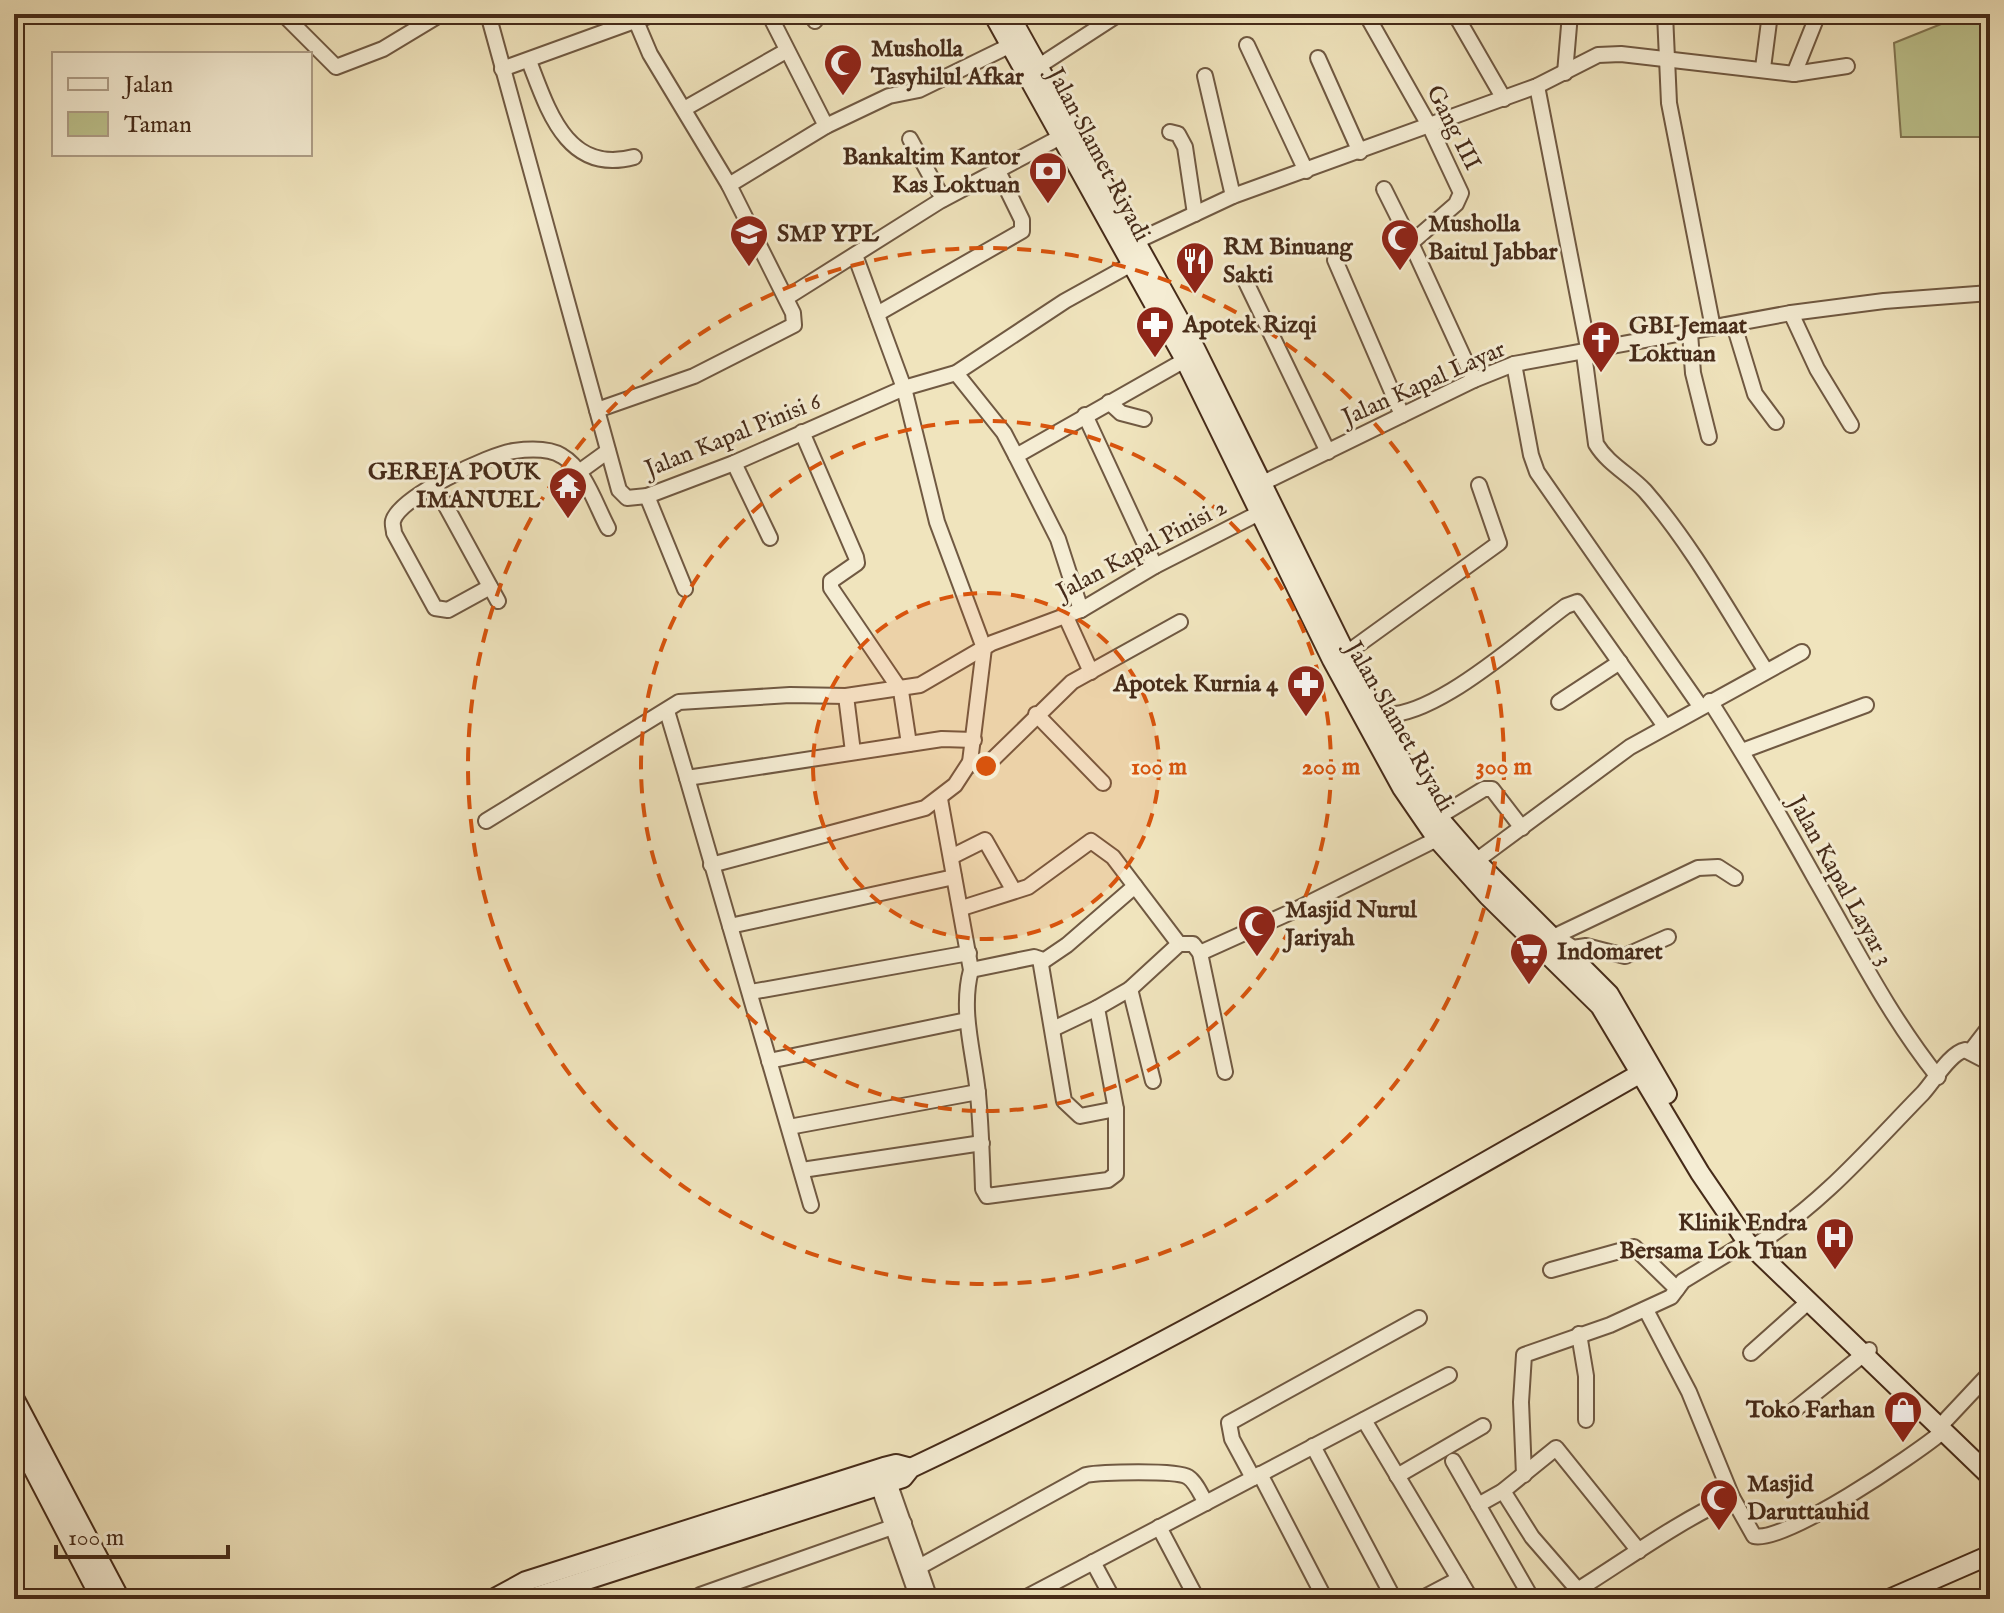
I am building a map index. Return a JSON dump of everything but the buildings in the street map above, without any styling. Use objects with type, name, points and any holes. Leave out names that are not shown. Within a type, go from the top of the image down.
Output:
[{"type":"street","points":[[283,14],[336,67],[383,49],[441,14]]},
{"type":"street","name":"Jalan Kapal Pinisi 6","points":[[488,14],[622,496],[633,499],[647,496],[734,463],[904,388],[956,373],[1065,301],[1130,265]]},
{"type":"street","points":[[502,69],[529,61],[634,17],[654,14]]},
{"type":"street","points":[[769,14],[826,126]]},
{"type":"street","name":"Jalan Slamet Riyadi","points":[[993,14],[1137,241],[1263,483],[1268,508],[1338,672],[1408,784],[1476,861],[1609,994],[1626,1019],[1705,1167],[1753,1242],[1990,1476]]},
{"type":"street","name":"Jalan Slamet Riyadi","points":[[1009,14],[1039,66],[1124,246],[1130,265],[1268,508],[1437,839],[1521,930],[1584,986],[1615,1027],[1713,1195],[1807,1303],[1866,1354]]},
{"type":"street","points":[[1039,66],[1119,14]]},
{"type":"street","name":"Gang III","points":[[1366,14],[1430,127],[1460,199],[1411,243]]},
{"type":"street","points":[[1455,14],[1504,99]]},
{"type":"street","points":[[1565,73],[1570,14]]},
{"type":"street","points":[[1665,14],[1669,103],[1713,328]]},
{"type":"street","points":[[1763,68],[1770,14]]},
{"type":"street","points":[[1794,74],[1818,14]]},
{"type":"street","points":[[597,410],[662,390],[786,332],[794,325],[795,319],[729,185],[650,54],[634,17]]},
{"type":"street","points":[[729,185],[826,126],[889,96],[919,90],[1011,45]]},
{"type":"street","points":[[1247,45],[1306,171]]},
{"type":"street","points":[[684,109],[786,51]]},
{"type":"street","points":[[1137,241],[1233,196],[1504,99],[1608,53],[1763,68],[1794,74],[1847,66]]},
{"type":"street","points":[[1318,58],[1360,152]]},
{"type":"street","points":[[529,61],[552,118],[568,140],[599,160],[616,162],[634,157]]},
{"type":"street","points":[[1205,76],[1233,196]]},
{"type":"street","points":[[1537,86],[1587,354],[1596,444],[1602,455],[1644,491],[1706,575],[1766,671]]},
{"type":"street","points":[[786,298],[943,199],[1069,132]]},
{"type":"street","points":[[1170,132],[1178,134],[1185,147],[1195,214]]},
{"type":"street","points":[[910,139],[943,199]]},
{"type":"street","points":[[877,314],[1022,231],[1022,220],[998,171]]},
{"type":"street","points":[[1384,189],[1474,380]]},
{"type":"street","points":[[711,865],[906,814],[940,799],[970,762],[984,648],[937,522],[904,388],[855,255]]},
{"type":"street","points":[[1335,260],[1402,415]]},
{"type":"street","points":[[1245,280],[1328,452]]},
{"type":"street","name":"Jalan Kapal Layar","points":[[1263,483],[1474,380],[1514,364],[1587,354],[1791,313],[1884,301],[1990,293]]},
{"type":"street","points":[[1791,313],[1817,369],[1851,425]]},
{"type":"street","points":[[1734,325],[1755,394],[1776,422]]},
{"type":"street","points":[[1690,333],[1693,373],[1709,437]]},
{"type":"street","points":[[1016,456],[1185,360]]},
{"type":"street","name":"Jalan Kapal Layar 3","points":[[1514,364],[1537,472],[1742,751],[1872,984],[1900,1030],[1938,1077]]},
{"type":"street","points":[[956,373],[1004,433],[1058,539],[1081,610]]},
{"type":"street","points":[[1109,402],[1121,413],[1144,419]]},
{"type":"street","points":[[1085,415],[1155,566]]},
{"type":"street","points":[[802,432],[856,557],[857,563],[831,581],[831,588],[901,691],[909,744]]},
{"type":"street","points":[[490,587],[448,610],[435,608],[394,533],[393,520],[404,505],[487,459],[512,451],[539,449],[562,456],[579,472],[608,528]]},
{"type":"street","points":[[579,472],[608,451]]},
{"type":"street","points":[[734,463],[770,538]]},
{"type":"street","points":[[1344,655],[1499,543],[1479,485]]},
{"type":"street","points":[[435,486],[498,601]]},
{"type":"street","points":[[647,496],[685,589]]},
{"type":"street","name":"Jalan Kapal Pinisi 2","points":[[486,821],[679,702],[790,695],[846,696],[901,691],[920,685],[984,648],[1081,610],[1155,566],[1268,508]]},
{"type":"street","points":[[1373,712],[1411,711],[1467,681],[1577,602],[1664,725]]},
{"type":"street","points":[[1066,617],[1091,672]]},
{"type":"street","points":[[970,762],[981,767],[987,765],[1064,688],[1180,622]]},
{"type":"street","points":[[1476,861],[1664,725],[1802,652]]},
{"type":"street","points":[[1559,702],[1620,662]]},
{"type":"street","points":[[846,696],[853,752]]},
{"type":"street","points":[[1742,751],[1866,705]]},
{"type":"street","points":[[667,711],[811,1205]]},
{"type":"street","points":[[1036,714],[1103,783]]},
{"type":"street","points":[[687,778],[942,739],[974,740]]},
{"type":"street","points":[[1438,817],[1484,789],[1492,789],[1522,828]]},
{"type":"street","points":[[940,799],[969,953],[971,970],[966,989],[967,1020],[978,1092],[983,1189],[987,1196],[1108,1180],[1118,1170],[1116,1109],[1097,1008]]},
{"type":"street","points":[[1200,953],[1291,912],[1437,839]]},
{"type":"street","points":[[953,856],[985,840],[1014,891]]},
{"type":"street","points":[[962,908],[1038,881],[1078,846],[1091,841],[1113,857],[1179,944]]},
{"type":"street","points":[[1554,937],[1698,868],[1718,867],[1735,878]]},
{"type":"street","points":[[730,926],[954,877]]},
{"type":"street","points":[[1042,962],[1067,945],[1135,886]]},
{"type":"street","points":[[1554,937],[1573,948],[1586,946],[1625,956],[1668,937]]},
{"type":"street","points":[[1053,1029],[1130,989],[1179,944],[1189,942],[1200,953],[1225,1072]]},
{"type":"street","points":[[751,992],[969,953]]},
{"type":"street","points":[[971,970],[1034,957],[1042,962],[1062,1096],[1070,1110],[1080,1116],[1116,1109]]},
{"type":"street","points":[[1130,989],[1153,1081]]},
{"type":"street","points":[[769,1061],[967,1020]]},
{"type":"street","points":[[1970,1052],[1990,1026]]},
{"type":"street","points":[[1524,1475],[1521,1359],[1527,1353],[1646,1310],[1671,1297],[1683,1281],[1808,1210],[1961,1050],[1990,1063]]},
{"type":"street","points":[[493,1599],[526,1581],[903,1478],[911,1468],[1044,1405],[1394,1214],[1641,1073]]},
{"type":"street","points":[[789,1127],[978,1092]]},
{"type":"street","points":[[802,1170],[982,1143]]},
{"type":"street","points":[[1551,1270],[1634,1247],[1677,1289]]},
{"type":"street","points":[[1751,1353],[1807,1303]]},
{"type":"street","points":[[1646,1310],[1689,1392],[1732,1497],[1751,1532],[1760,1538],[1856,1491],[1942,1427],[1990,1373]]},
{"type":"street","points":[[1325,1599],[1232,1439],[1229,1423],[1419,1318]]},
{"type":"street","points":[[1579,1334],[1586,1376],[1586,1420]]},
{"type":"street","points":[[1793,1411],[1866,1354]]},
{"type":"street","points":[[1023,1599],[1449,1375]]},
{"type":"street","points":[[14,1398],[84,1548],[101,1599]]},
{"type":"street","points":[[1364,1420],[1471,1599]]},
{"type":"street","points":[[1397,1476],[1483,1426]]},
{"type":"street","name":"Jalan Slamet Riyadi","points":[[1942,1427],[1990,1463]]},
{"type":"street","points":[[14,1432],[84,1548],[120,1599]]},
{"type":"street","points":[[1313,1446],[1394,1599]]},
{"type":"street","points":[[1478,1505],[1503,1491],[1552,1450],[1558,1450],[1639,1551]]},
{"type":"street","points":[[1453,1461],[1532,1599]]},
{"type":"street","points":[[528,1599],[775,1511],[896,1464],[911,1468]]},
{"type":"street","points":[[919,1567],[1086,1475],[1105,1471],[1182,1475],[1194,1482],[1206,1503]]},
{"type":"street","points":[[883,1484],[898,1525],[918,1599]]},
{"type":"street","points":[[1503,1491],[1532,1537],[1578,1590]]},
{"type":"street","points":[[1563,1599],[1639,1551],[1673,1525],[1732,1497]]},
{"type":"street","points":[[898,1525],[919,1567],[930,1599]]},
{"type":"street","points":[[700,1595],[898,1525]]},
{"type":"street","points":[[1159,1527],[1197,1599]]},
{"type":"street","points":[[1889,1599],[1990,1555]]},
{"type":"street","points":[[1093,1562],[1113,1599]]},
{"type":"street","points":[[1421,1599],[1459,1579]]},
{"type":"green space","points":[[1966,14],[1990,14],[1990,137],[1901,137],[1894,43]]},
{"type":"place","name":"Musholla Tasyhilul Afkar","points":[[843,97]]},
{"type":"place","name":"Bankaltim Kantor Kas Loktuan","points":[[1048,205]]},
{"type":"place","name":"SMP YPL","points":[[749,268]]},
{"type":"place","name":"Musholla Baitul Jabbar","points":[[1400,272]]},
{"type":"place","name":"RM Binuang Sakti","points":[[1195,295]]},
{"type":"place","name":"Apotek Rizqi","points":[[1155,359]]},
{"type":"place","name":"GBI Jemaat Loktuan","points":[[1601,374]]},
{"type":"place","name":"GEREJA POUK IMANUEL","points":[[568,520]]},
{"type":"place","name":"Apotek Kurnia 4","points":[[1306,718]]},
{"type":"place","name":"Masjid Nurul Jariyah","points":[[1257,958]]},
{"type":"place","name":"Indomaret","points":[[1529,986]]},
{"type":"place","name":"Klinik Endra Bersama Lok Tuan","points":[[1835,1271]]},
{"type":"place","name":"Toko Farhan","points":[[1903,1444]]},
{"type":"place","name":"Masjid Daruttauhid","points":[[1719,1532]]}]
